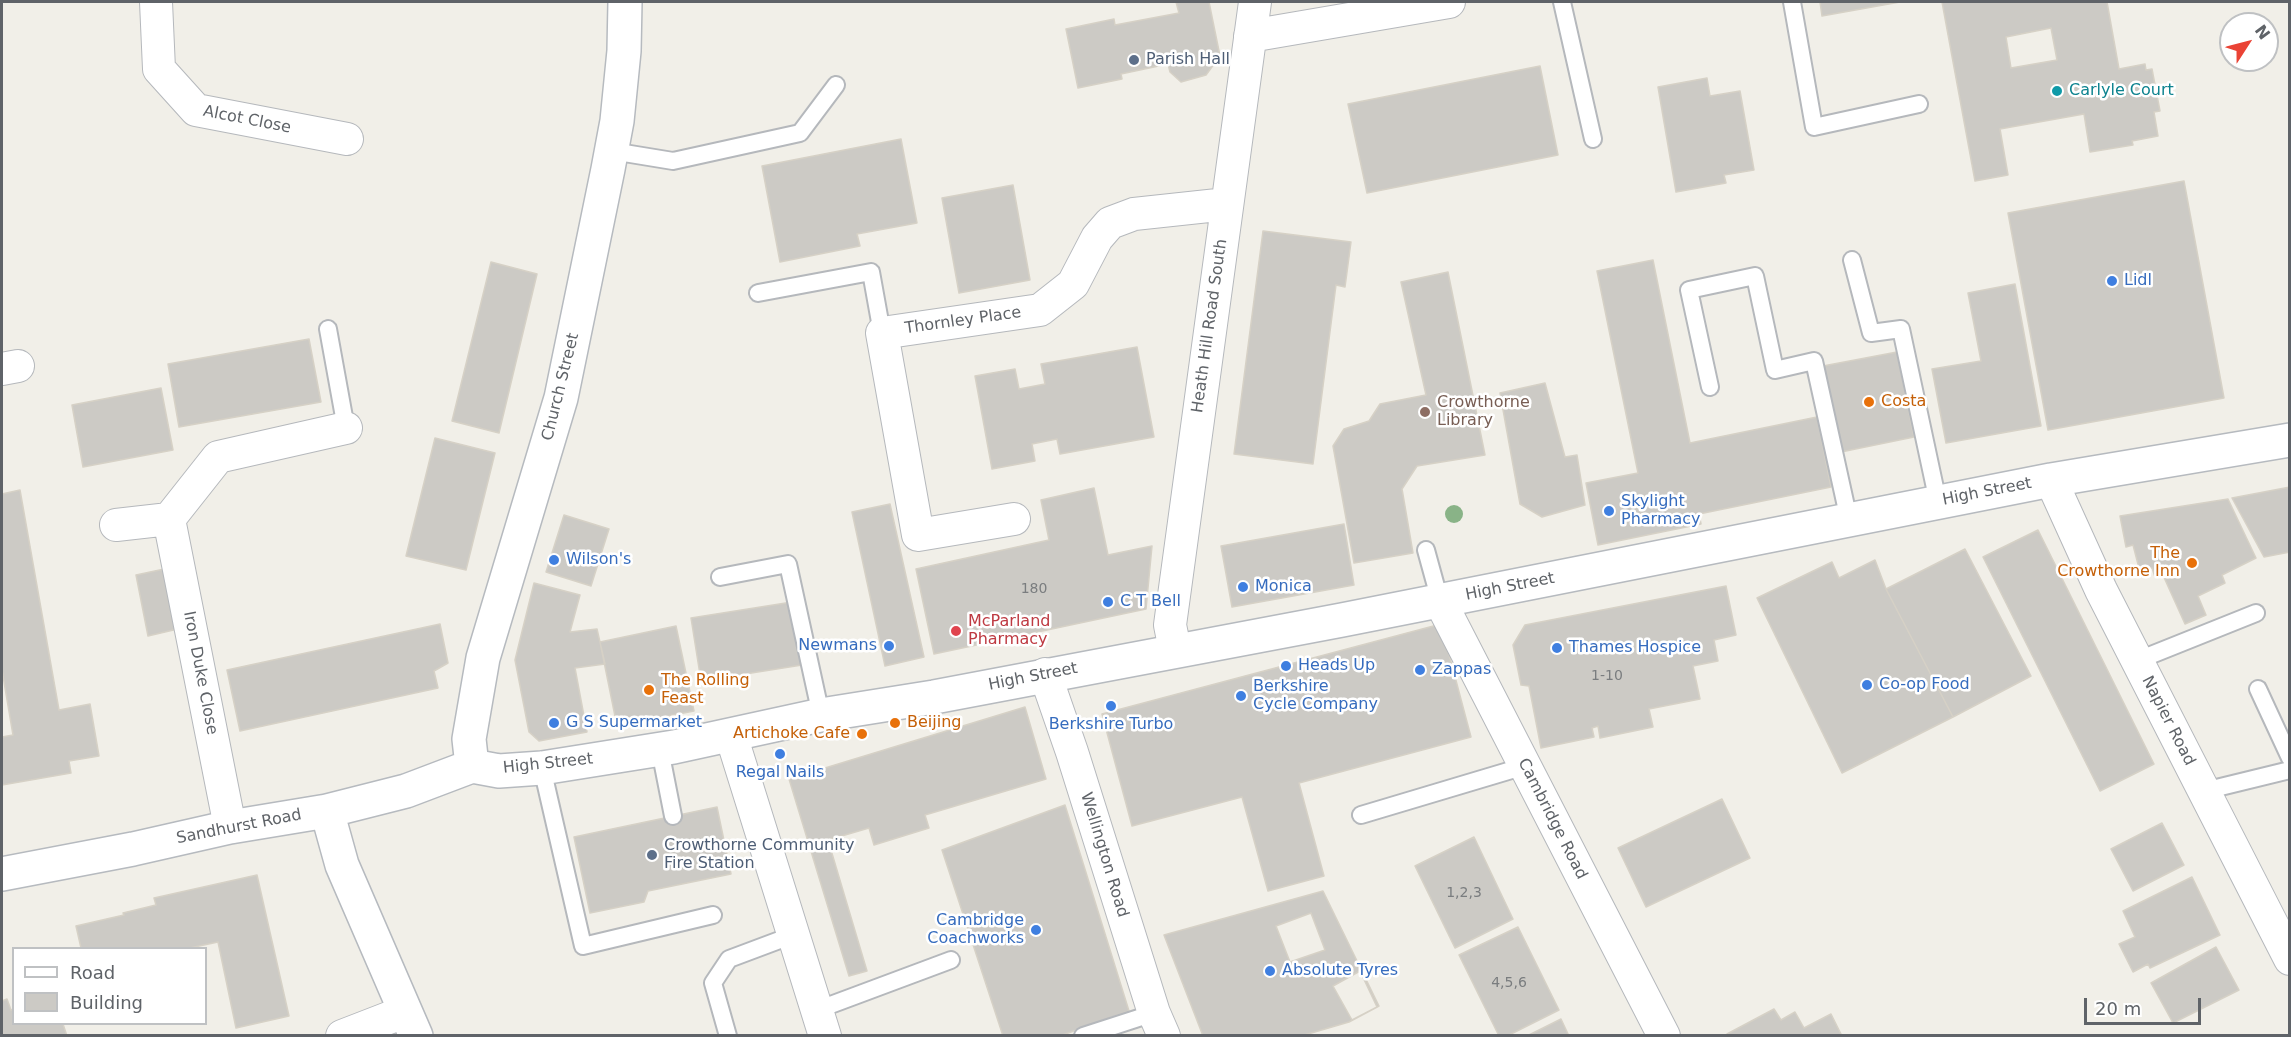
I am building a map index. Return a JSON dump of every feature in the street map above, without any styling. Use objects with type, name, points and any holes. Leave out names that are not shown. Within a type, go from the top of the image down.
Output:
[{"type":"street","name":"Alcot Close","points":[[156,2],[159,69],[196,110],[347,139]]},
{"type":"street","name":"Church Street","points":[[472,766],[469,739],[483,658],[561,398],[612,151],[624,51],[625,2]]},
{"type":"street","name":"Heath Hill Road South","points":[[1175,650],[1170,625],[1255,2]]},
{"type":"street","points":[[1251,36],[1449,2]]},
{"type":"street","name":"Thornley Place","points":[[1014,519],[918,535],[882,333],[1040,310],[1073,284],[1096,238],[1110,223],[1134,214],[1227,204]]},
{"type":"street","points":[[116,525],[169,519],[218,457],[346,428]]},
{"type":"street","name":"High Street","points":[[472,766],[499,771],[542,768],[660,750],[821,715],[934,697],[1045,674],[1440,601],[2051,480],[2289,440]]},
{"type":"street","name":"Napier Road","points":[[2051,480],[2136,661],[2289,959]]},
{"type":"street","name":"Iron Duke Close","points":[[169,519],[231,827]]},
{"type":"street","name":"Cambridge Road","points":[[1440,601],[1664,1035]]},
{"type":"street","name":"Wellington Road","points":[[1045,674],[1159,1024]]},
{"type":"street","points":[[731,735],[821,1023]]},
{"type":"street","name":"Sandhurst Road","points":[[2,874],[133,849],[231,827],[327,811],[406,791],[472,766]]},
{"type":"street","points":[[327,811],[342,865],[410,1024],[342,1035]]},
{"type":"lane","points":[[1563,2],[1593,139]]},
{"type":"lane","points":[[1792,2],[1814,127],[1919,104]]},
{"type":"lane","points":[[612,151],[673,161],[800,133],[836,85]]},
{"type":"lane","points":[[1852,260],[1870,333],[1901,329],[1938,502]]},
{"type":"lane","points":[[758,293],[871,272],[882,333]]},
{"type":"lane","points":[[1710,387],[1689,290],[1755,276],[1775,370],[1814,362],[1849,520]]},
{"type":"lane","points":[[328,329],[346,428]]},
{"type":"lane","points":[[1426,550],[1440,601]]},
{"type":"lane","points":[[720,577],[788,564],[821,715]]},
{"type":"lane","points":[[2136,661],[2256,613]]},
{"type":"lane","points":[[2258,689],[2289,758]]},
{"type":"lane","points":[[660,750],[673,816]]},
{"type":"lane","points":[[1361,815],[1525,766]]},
{"type":"lane","points":[[542,768],[583,946],[713,915]]},
{"type":"lane","points":[[2204,791],[2289,770]]},
{"type":"lane","points":[[728,1035],[713,983],[729,959],[793,935]]},
{"type":"lane","points":[[821,1023],[951,960]]},
{"type":"lane","points":[[1083,1035],[1159,1024]]},
{"type":"building","points":[[1176,2],[1209,2],[1220,56],[1206,75],[1181,82],[1170,72],[1168,64],[1121,74],[1122,79],[1078,88],[1066,29],[1114,19],[1115,25],[1179,13]]},
{"type":"building","points":[[1820,2],[1900,2],[1822,16]]},
{"type":"building","name":"Carlyle Court","points":[[1942,2],[2107,2],[2119,69],[2145,64],[2146,70],[2152,69],[2160,111],[2154,112],[2158,136],[2132,141],[2133,145],[2090,152],[2084,114],[2000,129],[2008,175],[1975,181]],"holes":[[[2051,28],[2057,60],[2011,68],[2006,37]]]},
{"type":"building","points":[[1540,66],[1558,155],[1367,193],[1348,104]]},
{"type":"building","points":[[1707,78],[1710,96],[1740,91],[1754,170],[1724,175],[1726,183],[1676,192],[1658,87]]},
{"type":"building","points":[[901,139],[917,223],[857,234],[860,246],[780,262],[762,166]]},
{"type":"building","name":"Lidl","points":[[2184,181],[2224,398],[2048,430],[2008,213]]},
{"type":"building","points":[[1013,185],[1030,280],[959,293],[942,198]]},
{"type":"building","points":[[1263,231],[1351,242],[1345,287],[1336,285],[1313,464],[1234,454]]},
{"type":"building","points":[[1653,260],[1690,443],[1817,417],[1831,487],[1699,514],[1701,524],[1598,545],[1586,483],[1638,473],[1597,271]]},
{"type":"building","points":[[491,262],[537,274],[499,433],[452,421]]},
{"type":"building","name":"Crowthorne Library","points":[[1448,272],[1485,455],[1417,466],[1402,489],[1413,553],[1354,563],[1333,446],[1344,429],[1369,421],[1380,404],[1426,395],[1401,282]]},
{"type":"building","points":[[2015,284],[2041,426],[1946,443],[1932,369],[1981,361],[1968,293]]},
{"type":"building","points":[[309,339],[321,402],[179,427],[168,364]]},
{"type":"building","points":[[1137,347],[1154,437],[1060,454],[1057,439],[1032,444],[1035,461],[992,469],[975,376],[1015,369],[1019,389],[1045,384],[1041,364]]},
{"type":"building","name":"Costa","points":[[1897,352],[1914,437],[1841,452],[1823,366]]},
{"type":"building","points":[[1545,383],[1565,457],[1577,455],[1585,505],[1542,517],[1520,504],[1500,393]]},
{"type":"building","points":[[161,388],[173,450],[83,467],[72,405]]},
{"type":"building","points":[[435,438],[495,453],[466,570],[406,556]]},
{"type":"building","points":[[2290,487],[2290,552],[2264,557],[2232,498]]},
{"type":"building","points":[[1094,488],[1108,555],[1152,546],[1146,609],[934,654],[916,569],[1049,540],[1041,500]]},
{"type":"building","points":[[20,490],[59,710],[90,704],[99,756],[69,761],[71,773],[2,785],[2,737],[13,735],[2,670],[2,494]]},
{"type":"building","name":"The Crowthorne Inn","points":[[2228,499],[2256,558],[2222,575],[2225,583],[2198,596],[2206,615],[2185,624],[2162,573],[2155,577],[2152,568],[2140,572],[2133,545],[2126,547],[2120,516]]},
{"type":"building","points":[[890,504],[924,657],[885,666],[852,512]]},
{"type":"building","points":[[564,515],[609,529],[591,586],[546,572]]},
{"type":"building","points":[[1344,524],[1354,585],[1232,607],[1221,546]]},
{"type":"building","points":[[2038,530],[2154,764],[2100,791],[1983,557]]},
{"type":"building","points":[[1965,549],[2031,676],[1953,717],[1886,589]]},
{"type":"building","name":"Co-op Food","points":[[1875,560],[1886,589],[1953,717],[1842,773],[1757,598],[1832,562],[1839,578]]},
{"type":"building","points":[[169,568],[182,628],[148,636],[136,575]]},
{"type":"building","points":[[534,583],[580,595],[570,632],[597,629],[605,664],[575,668],[587,732],[539,741],[529,732],[515,660]]},
{"type":"building","points":[[1726,586],[1736,635],[1714,640],[1718,661],[1693,666],[1700,699],[1649,709],[1653,727],[1600,738],[1598,726],[1592,728],[1594,737],[1541,748],[1529,686],[1521,685],[1513,645],[1525,625]]},
{"type":"building","points":[[792,602],[802,665],[701,681],[691,618]]},
{"type":"building","points":[[440,624],[448,663],[434,671],[438,688],[240,731],[227,670]]},
{"type":"building","points":[[1441,624],[1471,737],[1299,783],[1324,876],[1268,891],[1242,797],[1132,826],[1102,714]]},
{"type":"building","points":[[676,626],[694,711],[617,726],[600,642]]},
{"type":"building","points":[[1025,707],[1046,779],[925,815],[929,828],[874,845],[869,828],[828,840],[867,971],[849,976],[789,779]]},
{"type":"building","points":[[1722,799],[1750,858],[1646,907],[1618,848]]},
{"type":"building","name":"Cambridge Coachworks","points":[[1065,805],[1129,1011],[1060,1036],[1003,1036],[942,850]]},
{"type":"building","name":"Crowthorne Community Fire Station","points":[[717,807],[731,874],[648,891],[644,902],[590,913],[574,837]]},
{"type":"building","points":[[2162,823],[2184,865],[2133,891],[2111,849]]},
{"type":"building","points":[[1474,837],[1513,919],[1455,948],[1415,866]]},
{"type":"building","points":[[257,875],[289,1016],[236,1028],[218,942],[195,947],[81,947],[76,926],[156,905],[154,898]]},
{"type":"building","points":[[2192,877],[2220,935],[2150,968],[2148,964],[2133,972],[2119,944],[2135,937],[2123,911]]},
{"type":"building","name":"Absolute Tyres","points":[[1323,891],[1379,1006],[1349,1022],[1301,1036],[1203,1036],[1164,935]]},
{"type":"building","points":[[1311,913],[1325,950],[1290,962],[1276,926]]},
{"type":"building","points":[[1518,927],[1559,1010],[1507,1036],[1499,1036],[1459,955]]},
{"type":"building","points":[[2216,947],[2239,990],[2173,1023],[2151,983]]},
{"type":"building","points":[[1360,971],[1377,1007],[1352,1020],[1333,986]]},
{"type":"building","points":[[7,999],[12,1010],[12,1025],[63,1025],[67,1036],[2,1036],[2,1001]]},
{"type":"building","points":[[1774,1009],[1781,1020],[1795,1012],[1804,1028],[1831,1014],[1842,1036],[1728,1036],[1727,1034]]},
{"type":"building","points":[[1561,1019],[1569,1036],[1527,1036]]},
{"type":"place","name":"Parish Hall","points":[[1134,60]]},
{"type":"place","name":"Carlyle Court","points":[[2057,91]]},
{"type":"place","name":"Lidl","points":[[2112,281]]},
{"type":"place","name":"Costa","points":[[1869,402]]},
{"type":"place","name":"Crowthorne Library","points":[[1425,412]]},
{"type":"place","name":"Skylight Pharmacy","points":[[1609,511]]},
{"type":"place","name":"Wilson's","points":[[554,560]]},
{"type":"place","name":"The Crowthorne Inn","points":[[2192,563]]},
{"type":"place","name":"Monica","points":[[1243,587]]},
{"type":"place","name":"C T Bell","points":[[1108,602]]},
{"type":"place","name":"McParland Pharmacy","points":[[956,631]]},
{"type":"place","name":"Newmans","points":[[889,646]]},
{"type":"place","name":"Thames Hospice","points":[[1557,648]]},
{"type":"place","name":"Heads Up","points":[[1286,666]]},
{"type":"place","name":"Zappas","points":[[1420,670]]},
{"type":"place","name":"Co-op Food","points":[[1867,685]]},
{"type":"place","name":"The Rolling Feast","points":[[649,690]]},
{"type":"place","name":"Berkshire Cycle Company","points":[[1241,696]]},
{"type":"place","name":"Berkshire Turbo","points":[[1111,706]]},
{"type":"place","name":"G S Supermarket","points":[[554,723]]},
{"type":"place","name":"Beijing","points":[[895,723]]},
{"type":"place","name":"Artichoke Cafe","points":[[862,734]]},
{"type":"place","name":"Regal Nails","points":[[780,754]]},
{"type":"place","name":"Crowthorne Community Fire Station","points":[[652,855]]},
{"type":"place","name":"Cambridge Coachworks","points":[[1036,930]]},
{"type":"place","name":"Absolute Tyres","points":[[1270,971]]}]
